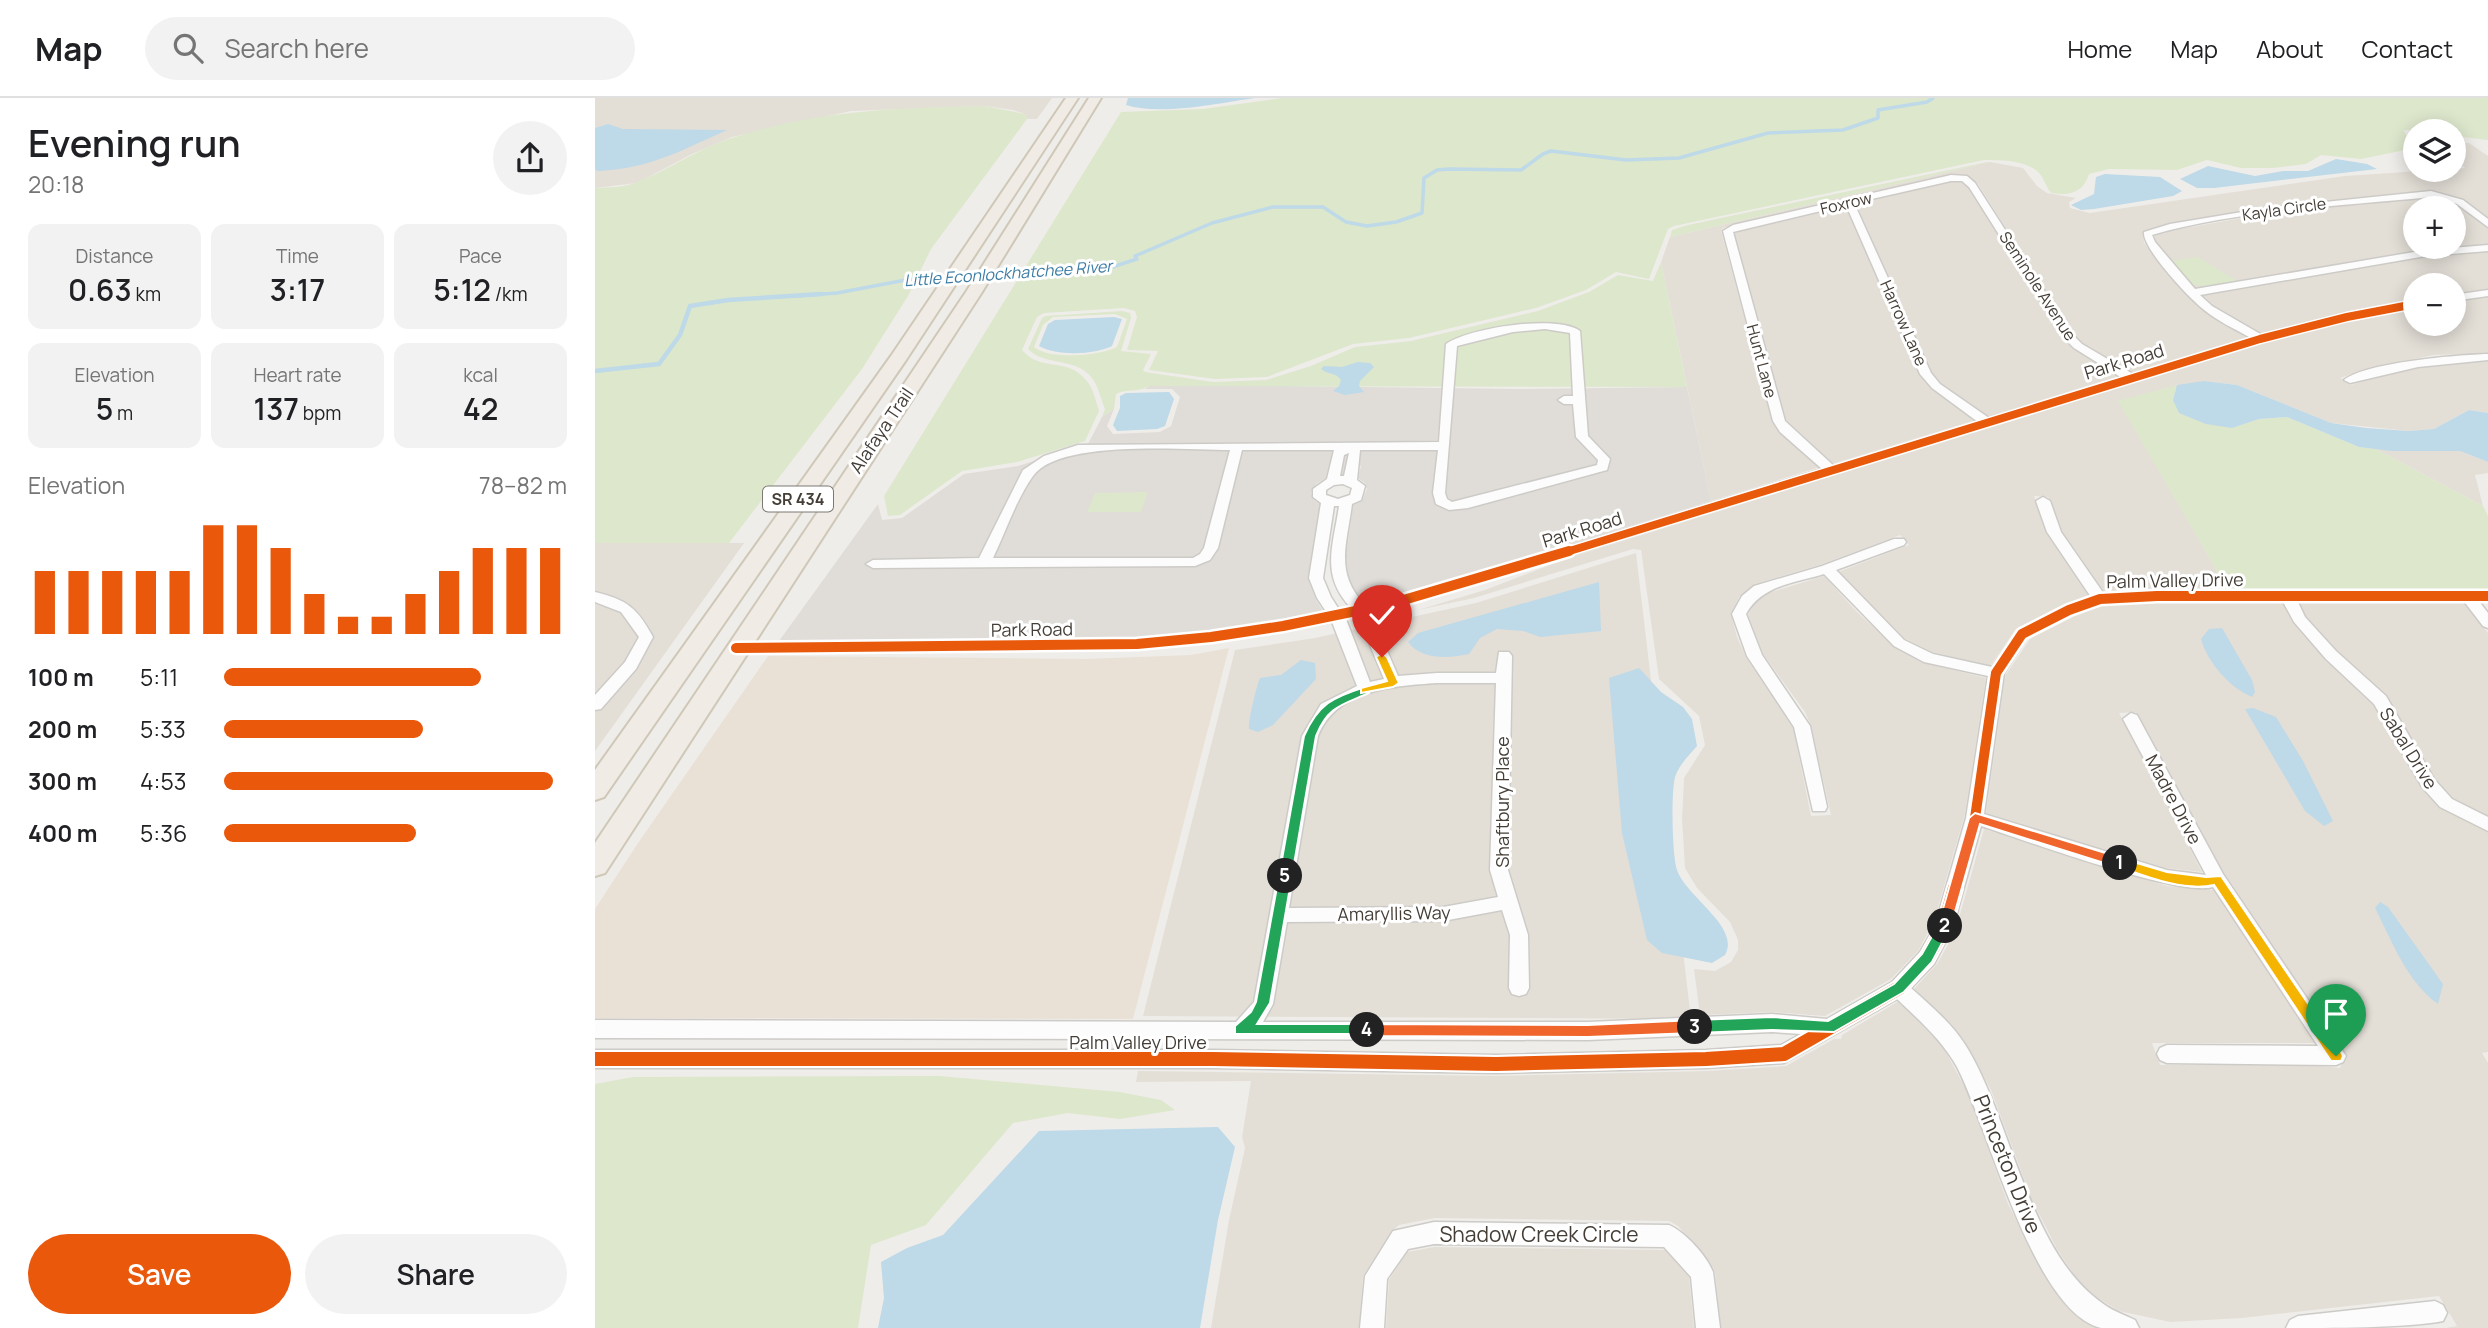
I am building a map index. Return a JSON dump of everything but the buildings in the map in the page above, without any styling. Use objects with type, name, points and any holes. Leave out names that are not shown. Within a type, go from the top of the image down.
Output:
[{"type":"main road","name":"Alafaya Trail","points":[[595,790],[1021,179],[1072,98]]},
{"type":"main road","name":"Alafaya Trail","points":[[595,865],[1008,238],[1095,98]]},
{"type":"main road","points":[[1021,179],[1026,190],[1037,192]]},
{"type":"main road","points":[[892,365],[907,373],[912,384]]},
{"type":"main road","points":[[736,648],[731,632],[733,622],[777,556],[787,515]]},
{"type":"street","name":"Foxrow","points":[[1728,231],[1951,178],[1964,178]]},
{"type":"street","name":"Seminole Avenue","points":[[1964,178],[1972,184],[2068,336],[2078,346],[2129,377]]},
{"type":"street","name":"Kayla Circle","points":[[2260,339],[2208,308],[2150,243],[2147,234],[2170,227],[2278,209],[2431,194],[2460,202],[2488,224]]},
{"type":"street","name":"Harrow Lane","points":[[1849,202],[1926,374],[1936,386],[1986,422]]},
{"type":"street","name":"Hunt Lane","points":[[1728,231],[1779,421],[1784,429],[1831,470]]},
{"type":"street","points":[[2192,293],[2426,253],[2488,248]]},
{"type":"street","points":[[2466,296],[2488,293]]},
{"type":"street","name":"Park Road","points":[[736,648],[1137,644],[1216,637],[1338,618],[1426,595],[2129,377],[2260,339],[2403,306]]},
{"type":"street","points":[[1507,328],[1566,328],[1575,331],[1579,400],[1582,437],[1604,459],[1603,467],[1463,506],[1448,506],[1441,501],[1439,493],[1452,344],[1507,328]]},
{"type":"street","points":[[2350,380],[2438,358],[2488,357]]},
{"type":"street","points":[[1564,400],[1579,400]]},
{"type":"street","points":[[984,562],[1028,473],[1051,456],[1086,447],[1445,446]]},
{"type":"street","points":[[873,564],[1195,562],[1205,557],[1210,548],[1237,447]]},
{"type":"street","points":[[1333,480],[1338,453],[1348,447]]},
{"type":"street","points":[[1348,447],[1355,452],[1350,481]]},
{"type":"street","points":[[1333,480],[1350,481],[1360,489],[1356,497],[1346,502],[1328,502],[1320,496],[1319,489],[1333,480]]},
{"type":"street","points":[[2043,501],[2054,532],[2100,599]]},
{"type":"street","points":[[1328,502],[1316,578],[1324,598],[1338,618],[1366,690]]},
{"type":"street","points":[[1346,502],[1337,566],[1344,593],[1363,612],[1393,683]]},
{"type":"street","points":[[1819,807],[1802,726],[1755,656],[1739,614],[1747,599],[1759,589],[1827,569],[1899,542]]},
{"type":"street","points":[[1827,569],[1899,643],[1929,658],[1996,673]]},
{"type":"street","name":"Palm Valley Drive","points":[[595,1059],[860,1058],[1496,1064],[1706,1059],[1784,1054],[1899,988],[1927,958],[1944,927],[1975,818],[1996,673],[2022,634],[2069,610],[2100,599],[2157,596],[2488,596]]},
{"type":"street","name":"Sabal Drive","points":[[2287,596],[2299,619],[2330,655],[2380,700],[2428,783],[2446,803],[2488,825]]},
{"type":"street","points":[[2467,596],[2488,623]]},
{"type":"street","points":[[595,597],[617,601],[632,613],[646,637],[631,665],[595,705]]},
{"type":"street","points":[[1350,650],[1376,644]]},
{"type":"street","name":"Shaftbury Place","points":[[1504,656],[1499,870],[1519,935],[1519,988]]},
{"type":"street","points":[[1240,1030],[1256,1016],[1263,1003],[1310,736],[1317,718],[1329,705],[1366,690],[1393,683],[1446,677],[1503,678]]},
{"type":"street","name":"Madre Drive","points":[[2131,719],[2217,879],[2336,1056],[2167,1054]]},
{"type":"street","points":[[1975,818],[2167,877],[2206,882],[2217,879]]},
{"type":"street","name":"Amaryllis Way","points":[[1279,915],[1443,914],[1509,902]]},
{"type":"street","name":"Princeton Drive","points":[[1899,988],[1952,1042],[1979,1091],[2021,1202],[2046,1254],[2074,1297],[2089,1309],[2127,1328]]},
{"type":"street","name":"Palm Valley Drive","points":[[595,1029],[1571,1031],[1772,1023],[1829,1028]]},
{"type":"street","points":[[1571,1031],[1571,1062]]},
{"type":"street","name":"Shadow Creek Circle","points":[[1373,1328],[1376,1276],[1401,1239],[1434,1233],[1669,1236],[1702,1272],[1707,1328]]},
{"type":"street","points":[[2298,1328],[2435,1312]]},
{"type":"shaded area","points":[[595,98],[1052,98],[1037,119],[1027,119],[1025,114],[1013,110],[985,106],[851,111],[732,137],[692,154],[637,183],[595,188]]},
{"type":"shaded area","points":[[2466,143],[2469,143],[2488,156],[2488,220],[2466,204],[2466,196],[2427,192],[2262,208],[2143,231],[2144,243],[2203,310],[2249,337],[2129,373],[2083,345],[2074,336],[1978,184],[1964,175],[1844,199],[1723,228],[1721,231],[1772,421],[1779,431],[1820,467],[1711,501],[1661,262],[1670,237],[1990,162],[2023,168],[2037,186],[2047,193],[2076,198],[2069,202],[2070,208],[2090,213],[2345,176],[2403,172],[2403,182],[2466,182]]},
{"type":"shaded area","points":[[1962,180],[1967,185],[2062,336],[2074,348],[2119,376],[1987,417],[1942,384],[1932,373],[1855,203]]},
{"type":"shaded area","points":[[2403,199],[2403,253],[2195,289],[2156,243],[2154,236],[2270,213]]},
{"type":"shaded area","points":[[1846,206],[1920,374],[1931,388],[1976,420],[1832,464],[1786,421],[1733,236],[1737,230]]},
{"type":"shaded area","points":[[2466,211],[2488,228],[2488,245],[2466,247]]},
{"type":"shaded area","points":[[2488,251],[2488,289],[2466,292],[2466,273],[2403,273],[2403,302],[2259,334],[2213,307],[2201,296],[2408,259],[2466,259],[2466,253]]},
{"type":"shaded area","points":[[2488,297],[2488,353],[2434,355],[2378,366],[2340,378],[2351,385],[2388,373],[2443,362],[2488,361],[2488,413],[2469,410],[2434,429],[2409,431],[2331,423],[2237,385],[2204,381],[2119,401],[2228,590],[2276,590],[2104,593],[2062,532],[2048,497],[2034,496],[2047,533],[2090,595],[2063,605],[2016,629],[1990,666],[1932,652],[1904,638],[1838,572],[1909,545],[1900,535],[1822,564],[1755,584],[1739,597],[1731,614],[1737,637],[1746,657],[1793,727],[1811,816],[1831,815],[1811,726],[1805,712],[1763,654],[1748,615],[1754,603],[1765,594],[1824,576],[1858,613],[1895,647],[1928,664],[1986,678],[1965,814],[1934,921],[1918,951],[1891,979],[1825,1016],[1770,1012],[1700,1015],[1694,969],[1715,971],[1731,962],[1738,950],[1738,940],[1730,922],[1697,888],[1685,868],[1682,819],[1684,778],[1705,745],[1699,716],[1659,679],[1641,550],[1633,549],[1474,598],[1418,610],[1485,590],[1568,558],[2261,343],[2403,310],[2403,336],[2466,336],[2466,300]]},
{"type":"shaded area","points":[[1149,386],[1516,389],[1687,387],[1711,501],[1367,605],[1351,590],[1345,565],[1353,505],[1363,498],[1367,489],[1365,483],[1358,478],[1361,466],[1347,465],[1342,475],[1342,466],[1329,466],[1326,478],[1316,484],[1311,493],[1314,500],[1321,505],[1308,578],[1316,600],[1325,614],[1193,634],[1139,638],[779,641],[878,504],[882,520],[902,518],[964,474],[1018,466],[1088,444],[1102,417],[1114,409],[1107,426],[1113,434],[1160,432],[1171,426],[1180,397],[1172,389],[1145,389]]},
{"type":"shaded area","points":[[2376,449],[2460,451],[2488,462],[2488,473],[2475,475],[2483,506]]},
{"type":"shaded area","points":[[595,543],[744,543],[595,751]]},
{"type":"shaded area","points":[[1636,553],[1691,1019],[1143,1016],[1235,650],[1315,638],[1476,603]]},
{"type":"shaded area","points":[[2282,602],[2291,620],[2323,656],[2371,701],[2418,783],[2437,804],[2488,832],[2488,1052],[2482,1053],[2488,1063],[2488,1328],[2446,1328],[2457,1326],[2439,1296],[2242,1318],[2170,1322],[2119,1311],[2083,1288],[2057,1249],[2032,1200],[1991,1090],[1963,1039],[1914,989],[1937,964],[1955,932],[1984,829],[2167,886],[2214,890],[2315,1043],[2152,1043],[2160,1065],[2312,1065],[2340,1068],[2345,1054],[2226,878],[2136,712],[2119,713],[2202,872],[2166,868],[1986,813],[2005,676],[2030,639],[2075,616],[2105,605]]},
{"type":"shaded area","points":[[2298,602],[2463,602],[2488,633],[2488,817],[2452,799],[2437,783],[2389,701],[2338,654],[2307,619]]},
{"type":"shaded area","points":[[1229,648],[1133,1019],[595,1018],[595,909],[768,656],[1085,659],[1191,655]]},
{"type":"shaded area","points":[[1899,1001],[1943,1047],[1968,1093],[2008,1204],[2035,1257],[2064,1303],[2097,1328],[1721,1328],[1715,1272],[1710,1262],[1678,1226],[1669,1221],[1435,1218],[1399,1225],[1391,1232],[1363,1276],[1359,1328],[1211,1328],[1229,1220],[1245,1148],[1242,1137],[1251,1081],[1136,1082],[1138,1071],[1496,1076],[1708,1071],[1786,1066],[1834,1039],[1841,1039],[1842,1035]]},
{"type":"shaded area","points":[[1434,1247],[1665,1250],[1689,1277],[1694,1328],[1386,1328],[1389,1280],[1407,1252]]},
{"type":"green space","points":[[1282,98],[2488,98],[2488,140],[2466,137],[2466,119],[2403,119],[2403,150],[2361,159],[2321,155],[2306,164],[2273,168],[2241,168],[2207,160],[2177,170],[2109,169],[2089,174],[2079,189],[2064,194],[2051,193],[2041,175],[2028,165],[1984,160],[1674,226],[1668,229],[1649,279],[1616,272],[1586,290],[1536,308],[1409,338],[1353,344],[1267,377],[1215,379],[1149,370],[1158,351],[1127,350],[1137,317],[1135,311],[1124,308],[1044,313],[1037,317],[1022,350],[1038,361],[1070,368],[1088,383],[1099,411],[1085,441],[1017,462],[962,471],[900,515],[888,516],[884,496],[1121,112],[1203,109]]},
{"type":"green space","points":[[985,106],[1025,114],[1027,119],[931,249],[908,296],[862,369],[729,543],[595,543],[595,188],[632,184],[722,141],[797,121],[859,112]]},
{"type":"green space","points":[[1990,162],[1670,237],[1672,230],[1688,225]]},
{"type":"green space","points":[[2198,257],[2239,282],[2211,287],[2190,284],[2171,261]]},
{"type":"green space","points":[[1661,262],[1687,387],[1149,386],[1116,394],[1114,409],[1102,417],[1105,409],[1098,389],[1085,371],[1035,355],[1028,349],[1042,318],[1046,316],[1122,311],[1130,313],[1131,318],[1121,351],[1151,354],[1143,370],[1145,372],[1213,382],[1266,380],[1311,366],[1355,347],[1411,341],[1538,311],[1589,292],[1618,275],[1653,281]],"holes":[[[1115,314],[1127,319],[1117,347],[1109,350],[1062,355],[1034,347],[1043,325],[1053,317]]]},
{"type":"green space","points":[[2177,385],[2173,400],[2232,428],[2259,419],[2287,417],[2359,447],[2376,449],[2483,506],[2488,516],[2488,590],[2228,590],[2118,401]]},
{"type":"green space","points":[[1148,492],[1141,512],[1087,512],[1095,493]]},
{"type":"green space","points":[[939,1076],[1120,1092],[1161,1100],[1175,1110],[1120,1119],[1068,1113],[1013,1123],[926,1225],[871,1245],[858,1328],[595,1328],[595,1084],[633,1077]]},
{"type":"water","points":[[1128,98],[1255,98],[1190,108],[1156,109],[1126,105]]},
{"type":"water","points":[[608,124],[623,129],[727,130],[650,162],[599,171],[595,170],[595,128]]},
{"type":"water","points":[[2336,159],[2367,164],[2377,169],[2214,188],[2197,188],[2180,179],[2208,166],[2255,176],[2283,171],[2308,171]]},
{"type":"water","points":[[2105,174],[2160,177],[2182,191],[2173,196],[2094,209],[2081,210],[2071,205],[2094,194],[2096,177]]},
{"type":"water","points":[[1114,317],[1122,319],[1112,346],[1086,353],[1065,353],[1039,346],[1048,324],[1055,320]]},
{"type":"water","points":[[1358,362],[1370,363],[1374,367],[1360,381],[1359,386],[1364,392],[1345,395],[1333,391],[1341,380],[1321,369],[1324,366],[1342,367]]},
{"type":"water","points":[[2204,381],[2237,385],[2331,423],[2366,428],[2409,431],[2434,429],[2469,410],[2488,413],[2488,462],[2460,451],[2392,451],[2359,447],[2287,417],[2259,419],[2232,428],[2206,424],[2179,413],[2173,400],[2177,385]]},
{"type":"water","points":[[1169,392],[1174,399],[1165,426],[1157,429],[1117,431],[1113,425],[1120,408],[1120,396],[1126,393]]},
{"type":"water","points":[[1599,582],[1601,631],[1540,637],[1523,631],[1497,629],[1480,638],[1469,654],[1445,657],[1428,655],[1408,642],[1418,633]]},
{"type":"water","points":[[2222,628],[2252,680],[2255,692],[2252,697],[2228,681],[2204,648],[2201,639],[2209,629]]},
{"type":"water","points":[[1301,660],[1315,663],[1316,679],[1273,725],[1258,732],[1249,729],[1260,678],[1281,675]]},
{"type":"water","points":[[1639,668],[1661,692],[1683,707],[1692,719],[1697,746],[1684,760],[1675,777],[1674,851],[1677,870],[1682,880],[1726,934],[1728,944],[1725,955],[1712,963],[1662,953],[1647,940],[1622,833],[1609,678]]},
{"type":"water","points":[[2253,708],[2276,717],[2303,761],[2333,821],[2324,826],[2305,811],[2245,709]]},
{"type":"water","points":[[2380,902],[2388,907],[2443,984],[2438,1004],[2417,984],[2401,960],[2375,908]]},
{"type":"water","points":[[1218,1127],[1235,1147],[1218,1220],[1200,1328],[878,1328],[884,1298],[881,1262],[907,1248],[943,1235],[1039,1131]]},
{"type":"waterway","name":"Little Econlockhatchee River","points":[[795,296],[837,293],[911,279],[1109,268],[1137,259],[1135,256],[1212,223],[1273,207],[1323,207],[1346,222],[1367,226],[1396,222],[1422,213],[1424,178],[1437,170],[1521,170],[1551,151],[1626,160],[1679,158],[1768,133],[1843,130],[1878,118],[1878,110],[1927,102],[1933,98]]},
{"type":"waterway","name":"Little Econlockhatchee River","points":[[595,371],[659,364],[680,335],[690,306],[728,300],[822,294]]},
{"type":"cycle path","points":[[736,648],[1137,644],[1211,637],[1319,620],[1426,595],[2260,339],[2403,306]]},
{"type":"cycle path","points":[[595,1059],[1213,1059],[1496,1064],[1706,1059],[1784,1054],[1899,988],[1927,958],[1944,927],[1975,818],[1996,673],[2022,634],[2069,610],[2100,599],[2157,596],[2488,596]]},
{"type":"route","points":[[1382,657],[1393,683],[1347,696],[1329,705],[1317,718],[1310,736],[1263,1003],[1256,1016],[1240,1030],[1588,1031],[1772,1023],[1829,1028],[1899,988],[1927,958],[1944,927],[1975,818],[2167,877],[2206,882],[2217,879],[2336,1056]]}]
